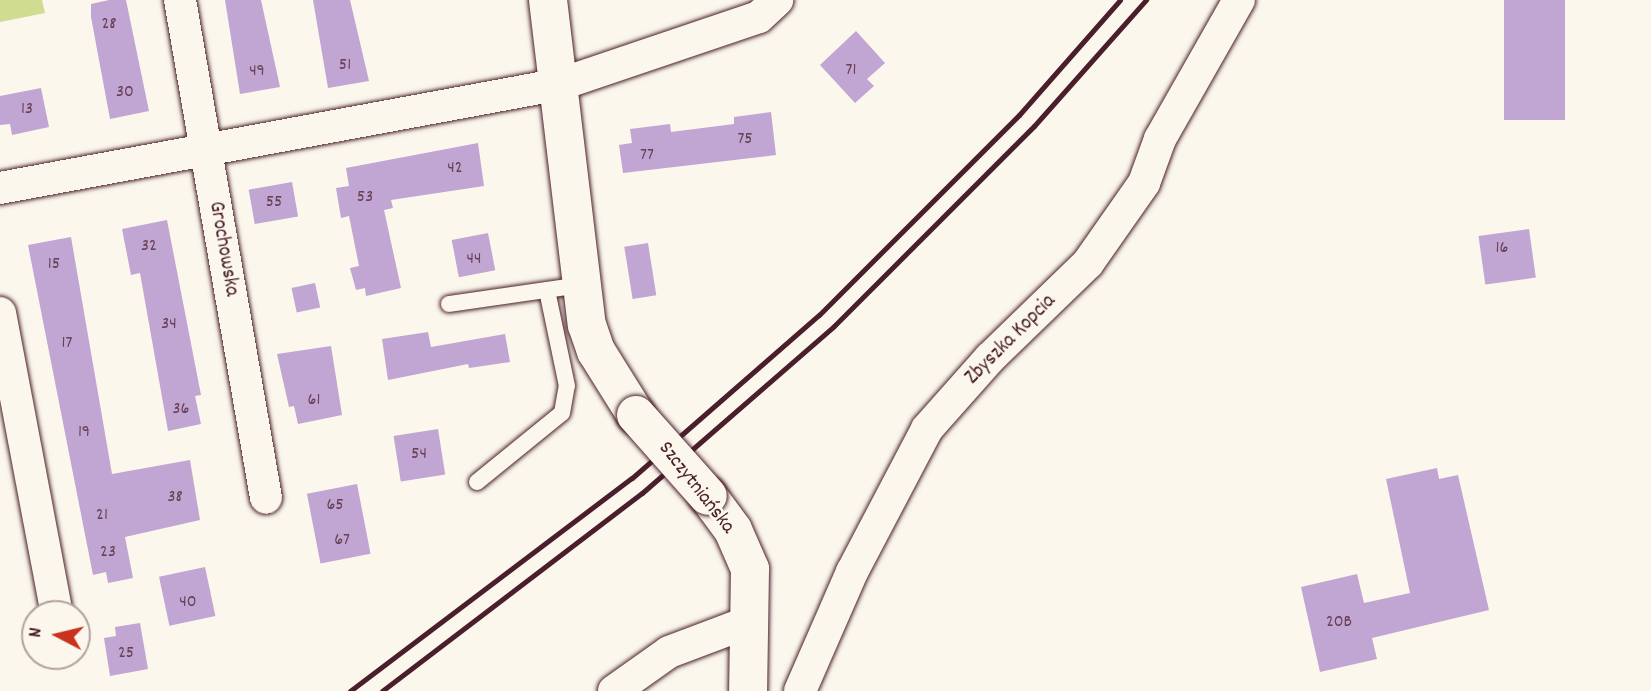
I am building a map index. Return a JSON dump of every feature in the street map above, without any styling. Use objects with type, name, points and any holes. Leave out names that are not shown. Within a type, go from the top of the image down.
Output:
[{"type":"street","name":"Grochowska","points":[[180,0],[266,498]]},
{"type":"street","points":[[548,0],[561,84]]},
{"type":"street","points":[[0,188],[561,84],[759,17],[777,0]]},
{"type":"street","name":"Zbyszka Kopcia","points":[[800,691],[862,551],[927,429],[990,358],[1088,263],[1144,183],[1160,139],[1238,0]]},
{"type":"street","name":"Szczytniańska","points":[[561,84],[575,240],[564,288],[596,351],[636,415],[708,496],[733,530],[750,569],[748,691]]},
{"type":"street","points":[[0,313],[54,600]]},
{"type":"street","points":[[614,691],[668,652],[749,622]]},
{"type":"lane","points":[[449,304],[564,288],[567,386],[562,413],[477,482]]},
{"type":"green space","points":[[0,0],[42,0],[45,13],[0,22]]},
{"type":"building","points":[[126,0],[149,111],[110,119],[91,17],[91,4]]},
{"type":"building","points":[[225,0],[261,0],[280,87],[240,94]]},
{"type":"building","points":[[313,0],[350,0],[369,81],[328,88]]},
{"type":"building","points":[[1504,0],[1565,0],[1565,120],[1504,120]]},
{"type":"building","points":[[856,31],[885,63],[867,79],[874,86],[855,103],[820,65]]},
{"type":"building","points":[[41,88],[49,127],[12,135],[10,124],[0,125],[0,96]]},
{"type":"building","points":[[771,112],[776,155],[623,173],[619,145],[632,143],[630,129],[670,124],[671,132],[734,124],[734,117]]},
{"type":"building","points":[[478,143],[484,186],[391,200],[393,208],[384,210],[401,288],[366,296],[365,288],[356,290],[350,268],[359,266],[349,216],[341,218],[336,188],[349,186],[346,168]]},
{"type":"building","points":[[292,182],[298,216],[255,224],[249,190]]},
{"type":"building","points":[[167,220],[201,395],[195,396],[201,424],[168,431],[140,273],[131,275],[122,229]]},
{"type":"building","points":[[1529,229],[1536,278],[1485,285],[1478,236]]},
{"type":"building","points":[[488,233],[495,270],[459,277],[452,240]]},
{"type":"building","points":[[71,237],[112,474],[190,460],[200,520],[125,537],[133,578],[108,583],[106,572],[93,575],[28,245]]},
{"type":"building","points":[[648,243],[656,295],[633,299],[624,247]]},
{"type":"building","points":[[315,283],[320,307],[297,312],[292,288]]},
{"type":"building","points":[[428,332],[431,347],[505,334],[510,362],[469,368],[468,364],[388,380],[382,339]]},
{"type":"building","points":[[331,346],[342,415],[298,424],[294,406],[289,407],[277,354]]},
{"type":"building","points":[[438,429],[445,474],[401,481],[394,436]]},
{"type":"building","points":[[1437,468],[1439,479],[1458,475],[1489,610],[1372,638],[1377,659],[1320,672],[1301,587],[1357,574],[1364,603],[1410,593],[1386,479]]},
{"type":"building","points":[[357,484],[371,554],[320,563],[307,494]]},
{"type":"building","points":[[205,567],[215,616],[169,626],[159,577]]},
{"type":"building","points":[[140,623],[148,669],[110,676],[104,638],[116,636],[115,627]]},
{"type":"railway","points":[[350,691],[632,478],[819,315],[1019,115],[1120,0]]},
{"type":"railway","points":[[382,691],[642,493],[834,326],[1034,126],[1146,0]]}]
